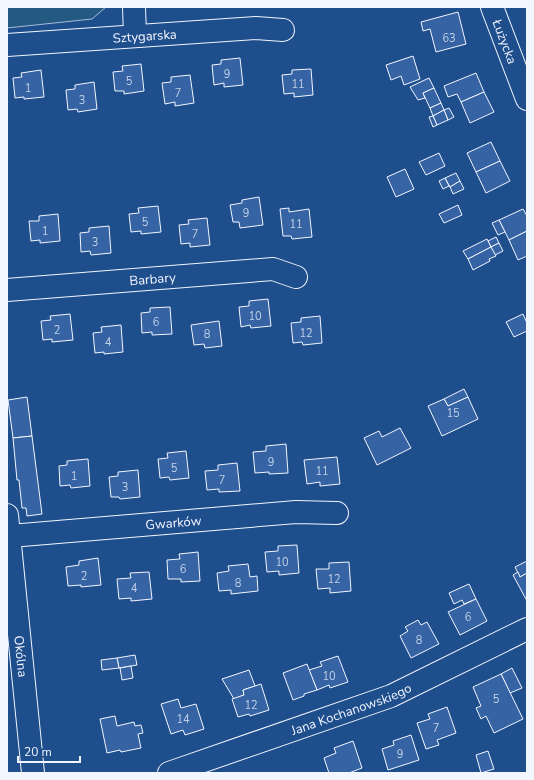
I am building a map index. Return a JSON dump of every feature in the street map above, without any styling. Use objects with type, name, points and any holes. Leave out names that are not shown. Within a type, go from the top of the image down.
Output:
[{"type":"street","points":[[134,7],[135,36]]},
{"type":"street","name":"Łużycka","points":[[492,7],[527,99]]},
{"type":"street","name":"Sztygarska","points":[[7,46],[256,28],[283,30]]},
{"type":"street","name":"Barbary","points":[[7,290],[273,269],[296,277]]},
{"type":"street","name":"Gwarków","points":[[10,536],[296,512],[337,513]]},
{"type":"street","name":"Okólna","points":[[7,515],[33,773]]},
{"type":"street","name":"Jana Kochanowskiego","points":[[169,773],[391,696],[527,629]]},
{"type":"shaded area","points":[[7,7],[106,7],[92,19],[7,28]]},
{"type":"building","points":[[458,12],[466,44],[436,52],[430,29],[423,31],[421,22]]},
{"type":"building","points":[[413,56],[420,79],[404,85],[401,76],[391,80],[386,65]]},
{"type":"building","points":[[240,58],[243,85],[224,87],[224,83],[214,85],[212,65],[221,64],[221,60]]},
{"type":"building","points":[[141,64],[144,91],[124,94],[124,91],[115,91],[113,72],[123,71],[122,66]]},
{"type":"building","points":[[311,69],[313,95],[294,97],[294,93],[284,94],[282,75],[292,74],[292,70]]},
{"type":"building","points":[[41,70],[44,97],[24,99],[24,97],[15,98],[13,78],[22,77],[21,73]]},
{"type":"building","points":[[476,73],[484,92],[461,102],[457,94],[448,97],[444,86]]},
{"type":"building","points":[[190,75],[194,103],[175,106],[175,102],[165,104],[162,83],[171,82],[171,77]]},
{"type":"building","points":[[429,78],[434,88],[423,93],[425,98],[418,100],[410,87]]},
{"type":"building","points":[[94,82],[97,109],[78,112],[77,109],[68,110],[66,90],[75,89],[75,85]]},
{"type":"building","points":[[434,88],[441,103],[430,108],[423,93]]},
{"type":"building","points":[[484,92],[494,112],[470,123],[461,102]]},
{"type":"building","points":[[441,103],[444,110],[433,116],[430,108]]},
{"type":"building","points":[[449,108],[454,117],[448,120],[444,110]]},
{"type":"building","points":[[444,110],[448,120],[437,125],[433,116]]},
{"type":"building","points":[[433,116],[437,125],[433,127],[429,117]]},
{"type":"building","points":[[491,142],[500,161],[476,172],[467,153]]},
{"type":"building","points":[[439,153],[445,166],[426,175],[419,162]]},
{"type":"building","points":[[500,161],[510,181],[486,193],[476,172]]},
{"type":"building","points":[[405,169],[414,189],[396,197],[387,177]]},
{"type":"building","points":[[456,173],[460,181],[450,187],[445,178]]},
{"type":"building","points":[[445,178],[449,186],[443,189],[439,181]]},
{"type":"building","points":[[460,181],[464,189],[453,194],[450,187]]},
{"type":"building","points":[[259,197],[263,225],[240,228],[239,222],[233,222],[230,205],[242,203],[242,200]]},
{"type":"building","points":[[458,205],[462,215],[444,223],[439,214]]},
{"type":"building","points":[[158,206],[161,232],[141,234],[141,231],[131,232],[129,214],[139,213],[138,208]]},
{"type":"building","points":[[289,208],[289,212],[309,209],[312,237],[292,239],[291,236],[283,236],[280,209]]},
{"type":"building","points":[[523,209],[527,216],[527,231],[509,240],[499,220]]},
{"type":"building","points":[[58,214],[60,241],[40,243],[40,240],[31,241],[29,221],[39,221],[39,216]]},
{"type":"building","points":[[207,218],[210,245],[190,247],[190,243],[181,244],[179,225],[189,224],[188,220]]},
{"type":"building","points":[[499,220],[505,232],[498,235],[492,223]]},
{"type":"building","points":[[109,226],[111,253],[91,255],[90,251],[81,252],[80,233],[89,232],[89,228]]},
{"type":"building","points":[[527,231],[527,256],[518,260],[509,240]]},
{"type":"building","points":[[496,237],[499,243],[491,247],[488,241]]},
{"type":"building","points":[[487,239],[491,247],[468,259],[463,251]]},
{"type":"building","points":[[499,243],[503,251],[495,255],[491,247]]},
{"type":"building","points":[[491,247],[496,256],[473,270],[468,259]]},
{"type":"building","points":[[268,299],[271,326],[251,328],[250,325],[241,327],[239,307],[249,306],[249,301]]},
{"type":"building","points":[[170,307],[172,334],[152,335],[152,332],[142,333],[141,313],[150,312],[150,308]]},
{"type":"building","points":[[70,314],[73,340],[52,342],[52,339],[43,340],[41,321],[51,320],[50,316]]},
{"type":"building","points":[[523,314],[527,323],[527,331],[514,337],[506,322]]},
{"type":"building","points":[[320,316],[322,343],[303,345],[302,342],[293,343],[291,323],[301,322],[301,318]]},
{"type":"building","points":[[219,321],[222,346],[205,348],[204,344],[194,345],[191,325]]},
{"type":"building","points":[[121,325],[123,352],[104,354],[104,352],[95,353],[93,333],[102,332],[101,327]]},
{"type":"building","points":[[464,389],[468,397],[448,406],[444,399]]},
{"type":"building","points":[[27,397],[32,436],[13,438],[8,400]]},
{"type":"building","points":[[468,397],[478,419],[442,436],[428,406],[444,399],[448,406]]},
{"type":"building","points":[[400,428],[411,448],[377,465],[364,438],[379,431],[382,437]]},
{"type":"building","points":[[32,436],[42,514],[27,516],[26,508],[22,508],[19,480],[17,480],[13,438]]},
{"type":"building","points":[[286,444],[288,473],[255,473],[253,452],[266,451],[266,446]]},
{"type":"building","points":[[186,451],[189,478],[170,480],[169,477],[160,478],[158,459],[168,458],[167,453]]},
{"type":"building","points":[[337,457],[340,484],[320,486],[320,482],[307,484],[304,460]]},
{"type":"building","points":[[88,459],[90,486],[71,488],[70,485],[60,486],[59,466],[67,465],[67,461]]},
{"type":"building","points":[[237,463],[240,491],[219,492],[219,489],[207,490],[205,471],[218,470],[218,465]]},
{"type":"building","points":[[138,470],[140,497],[120,499],[119,497],[111,497],[109,477],[118,476],[118,472]]},
{"type":"building","points":[[297,545],[299,573],[279,575],[279,571],[267,572],[265,552],[278,551],[278,546]]},
{"type":"building","points":[[198,552],[200,581],[181,582],[181,579],[168,579],[167,560],[180,559],[179,554]]},
{"type":"building","points":[[98,558],[101,585],[81,587],[81,585],[68,586],[66,567],[79,565],[79,561]]},
{"type":"building","points":[[527,561],[527,573],[520,577],[515,567]]},
{"type":"building","points":[[349,562],[351,591],[330,593],[330,588],[318,589],[316,569],[329,569],[329,563]]},
{"type":"building","points":[[248,564],[250,577],[257,576],[258,591],[231,594],[231,590],[219,591],[217,573],[229,571],[228,566]]},
{"type":"building","points":[[149,572],[152,599],[131,601],[131,598],[119,599],[117,579],[131,578],[130,573]]},
{"type":"building","points":[[518,572],[520,577],[527,573],[527,601],[513,575]]},
{"type":"building","points":[[469,584],[476,599],[464,604],[462,600],[454,604],[449,593]]},
{"type":"building","points":[[476,599],[487,621],[460,635],[448,612]]},
{"type":"building","points":[[418,620],[421,625],[427,622],[439,644],[411,658],[400,636],[408,631],[405,627]]},
{"type":"building","points":[[135,655],[137,665],[119,668],[117,658]]},
{"type":"building","points":[[338,656],[348,682],[330,688],[329,685],[317,690],[309,670],[322,666],[320,662]]},
{"type":"building","points":[[117,658],[119,668],[102,670],[101,660]]},
{"type":"building","points":[[307,664],[317,690],[304,694],[304,696],[293,700],[283,673]]},
{"type":"building","points":[[131,666],[133,678],[122,680],[120,668]]},
{"type":"building","points":[[512,668],[522,688],[510,693],[501,674]]},
{"type":"building","points":[[249,670],[255,686],[243,690],[244,695],[234,699],[222,679]]},
{"type":"building","points":[[501,674],[523,719],[494,733],[486,716],[481,719],[476,708],[481,706],[473,687]]},
{"type":"building","points":[[261,684],[269,710],[250,716],[249,714],[238,717],[232,699],[244,695],[243,690]]},
{"type":"building","points":[[178,699],[181,708],[196,704],[204,729],[185,735],[183,730],[171,734],[161,704]]},
{"type":"building","points":[[447,707],[456,733],[437,740],[439,745],[426,749],[417,723],[430,719],[428,714]]},
{"type":"building","points":[[115,716],[117,726],[134,722],[135,726],[141,725],[143,733],[138,734],[141,748],[107,753],[100,719]]},
{"type":"building","points":[[411,735],[419,760],[388,770],[382,749],[394,745],[393,741]]},
{"type":"building","points":[[353,741],[362,768],[349,773],[329,773],[324,758],[336,753],[334,748]]},
{"type":"building","points":[[488,751],[494,769],[481,773],[476,755]]}]
